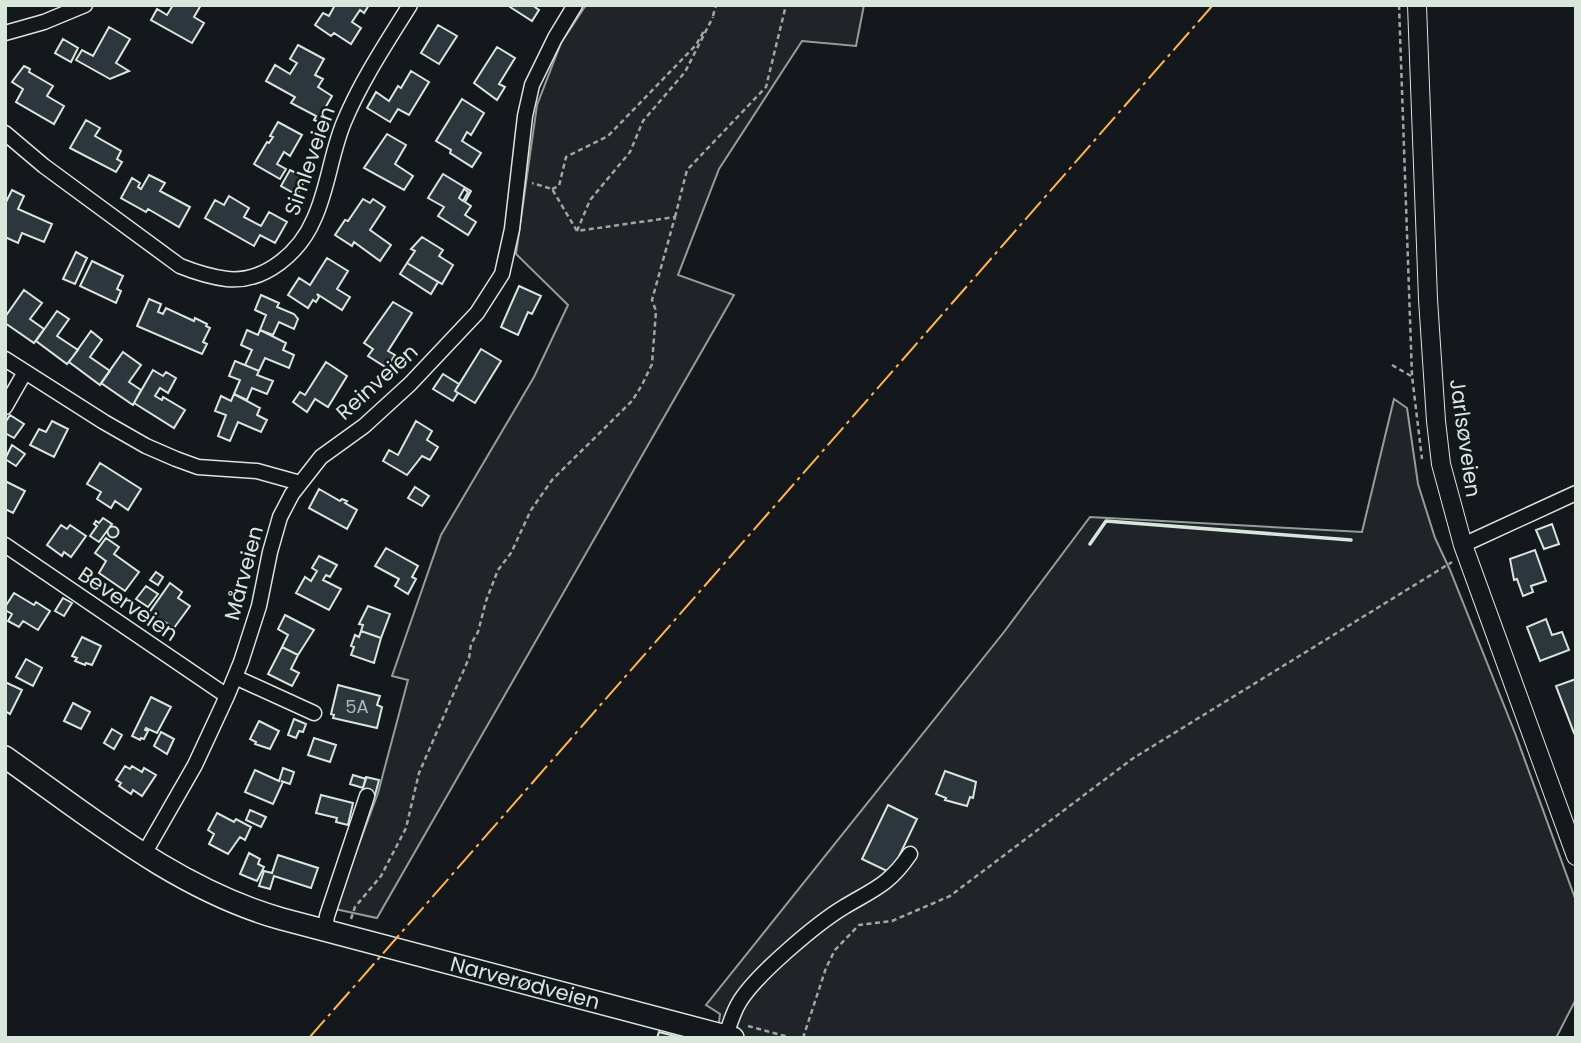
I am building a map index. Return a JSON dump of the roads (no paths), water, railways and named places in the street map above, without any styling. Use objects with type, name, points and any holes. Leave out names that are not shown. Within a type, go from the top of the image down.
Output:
[{"type":"main road","name":"Narverødveien","points":[[5,757],[144,854],[213,895],[256,912],[729,1037]]},
{"type":"street","points":[[5,33],[44,22],[85,5]]},
{"type":"street","name":"Simleveien","points":[[5,133],[54,174],[180,266],[229,279],[244,278],[275,268],[304,238],[315,218],[344,122],[387,41],[410,5]]},
{"type":"street","name":"Reinveien","points":[[300,482],[321,457],[364,426],[410,384],[489,297],[502,274],[508,251],[525,116],[532,85],[575,5]]},
{"type":"street","name":"Jarlsøveien","points":[[1417,5],[1428,299],[1436,421],[1446,485],[1463,545],[1576,856]]},
{"type":"street","points":[[5,359],[104,422],[146,446],[176,459],[198,467],[257,471],[300,482]]},
{"type":"street","points":[[5,407],[25,372]]},
{"type":"street","name":"Mårveien","points":[[144,854],[195,765],[235,677],[258,606],[280,517],[300,482]]},
{"type":"street","points":[[1463,545],[1576,493]]},
{"type":"street","name":"Beverveien","points":[[5,545],[227,696]]},
{"type":"street","points":[[235,677],[314,713]]},
{"type":"street","points":[[335,933],[327,916],[367,796]]},
{"type":"street","name":"Narverødveien","points":[[729,1037],[732,1015],[755,983],[821,922],[844,906],[881,887],[898,872],[910,854]]}]
